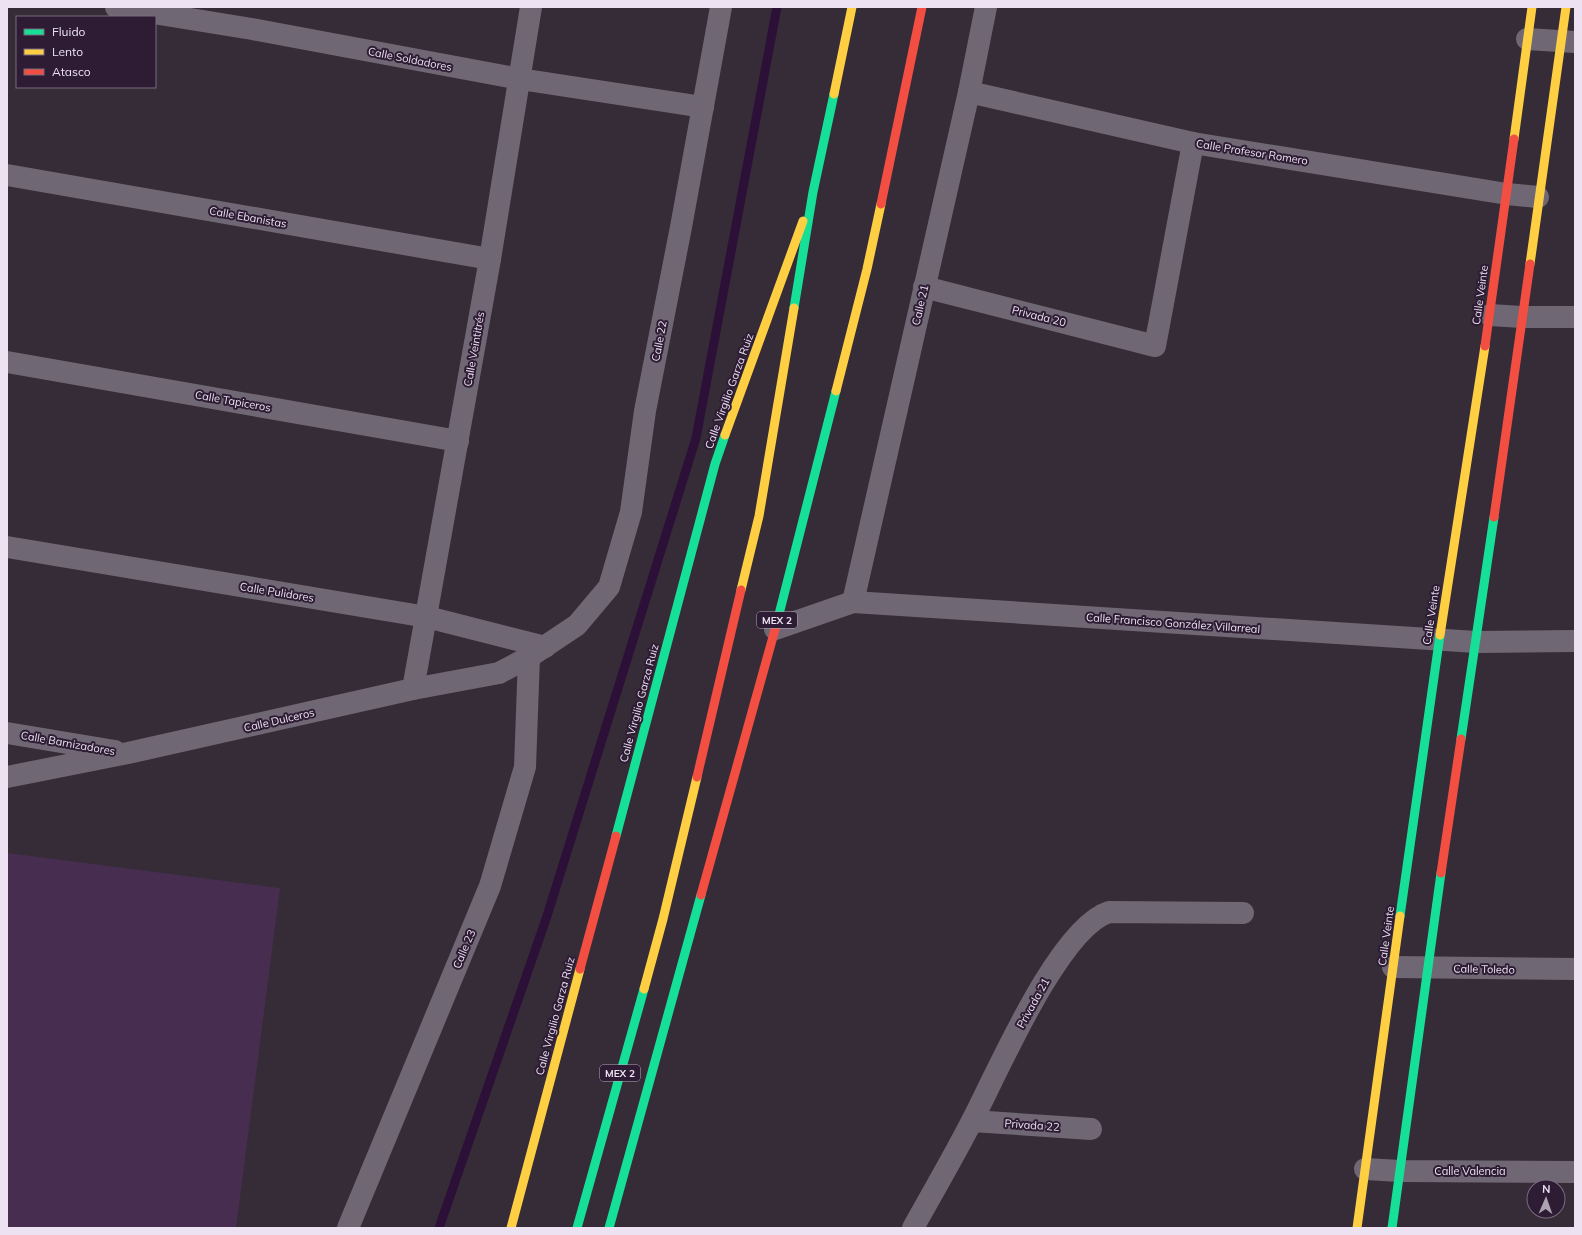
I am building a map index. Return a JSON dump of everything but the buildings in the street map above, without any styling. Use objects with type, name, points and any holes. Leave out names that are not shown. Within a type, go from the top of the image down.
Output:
[{"type":"main road","name":"MEX 2","points":[[577,1228],[663,918],[759,516],[813,192],[852,7]]},
{"type":"main road","name":"MEX 2","points":[[609,1228],[775,629],[867,269],[922,7]]},
{"type":"main road","name":"Calle Veinte","points":[[1357,1228],[1439,640],[1490,315],[1532,7]]},
{"type":"main road","points":[[1392,1228],[1427,968],[1476,642],[1538,197],[1568,42],[1566,7]]},
{"type":"main road","name":"Calle Virgilio Garza Ruiz","points":[[511,1228],[715,464],[813,192]]},
{"type":"street","name":"Calle Soldadores","points":[[116,7],[252,29],[520,79],[703,107]]},
{"type":"street","name":"Calle Veintitrés","points":[[413,689],[490,259],[531,7]]},
{"type":"street","name":"Calle 22","points":[[537,652],[577,625],[610,587],[612,580],[631,512],[645,411],[721,7]]},
{"type":"street","name":"Calle 21","points":[[853,602],[969,92],[986,7]]},
{"type":"street","points":[[1527,39],[1568,42]]},
{"type":"street","name":"Calle Profesor Romero","points":[[969,92],[1193,143],[1507,194],[1538,197]]},
{"type":"street","name":"Privada 20","points":[[924,287],[1155,346],[1193,143]]},
{"type":"street","name":"Calle Ebanistas","points":[[7,175],[490,259]]},
{"type":"street","points":[[1490,315],[1522,317],[1575,317]]},
{"type":"street","name":"Calle Tapiceros","points":[[7,362],[458,441]]},
{"type":"street","name":"Calle Pulidores","points":[[7,547],[427,617],[537,652]]},
{"type":"street","name":"Calle Francisco González Villarreal","points":[[775,629],[853,602],[1476,642],[1575,641]]},
{"type":"street","name":"Calle Dulceros","points":[[7,777],[128,753],[413,689],[499,673],[537,652]]},
{"type":"street","name":"Calle 23","points":[[348,1228],[490,886],[525,767],[537,652]]},
{"type":"street","name":"Calle Barnizadores","points":[[7,733],[128,753]]},
{"type":"street","name":"Privada 21","points":[[913,1228],[972,1121],[1040,987],[1076,937],[1099,916],[1109,912],[1243,913]]},
{"type":"street","name":"Calle Toledo","points":[[1393,967],[1575,969]]},
{"type":"street","name":"Privada 22","points":[[972,1121],[1091,1128]]},
{"type":"street","name":"Calle Valencia","points":[[1365,1169],[1400,1171],[1575,1172]]},
{"type":"shaded area","points":[[7,853],[280,888],[236,1228],[7,1228]]},
{"type":"waterway","points":[[439,1228],[547,916],[696,438],[777,7]]},
{"type":"traffic: fast","points":[[794,308],[813,192],[834,94]]},
{"type":"traffic: fast","points":[[776,626],[836,391]]},
{"type":"traffic: fast","points":[[616,836],[715,464],[725,435]]},
{"type":"traffic: fast","points":[[1461,739],[1494,517]]},
{"type":"traffic: fast","points":[[1400,916],[1440,635]]},
{"type":"traffic: fast","points":[[1392,1228],[1441,873]]},
{"type":"traffic: fast","points":[[609,1228],[701,895]]},
{"type":"traffic: fast","points":[[577,1228],[644,989]]},
{"type":"traffic: slow","points":[[834,94],[852,7]]},
{"type":"traffic: slow","points":[[1514,139],[1532,7]]},
{"type":"traffic: slow","points":[[1530,264],[1566,7]]},
{"type":"traffic: slow","points":[[836,391],[867,269],[881,204]]},
{"type":"traffic: slow","points":[[725,435],[803,221]]},
{"type":"traffic: slow","points":[[741,590],[759,516],[794,308]]},
{"type":"traffic: slow","points":[[1440,635],[1485,346]]},
{"type":"traffic: slow","points":[[644,989],[663,919],[697,777]]},
{"type":"traffic: slow","points":[[1357,1228],[1400,916]]},
{"type":"traffic: slow","points":[[511,1228],[580,969]]},
{"type":"traffic: jam","points":[[881,204],[922,7]]},
{"type":"traffic: jam","points":[[1485,346],[1514,139]]},
{"type":"traffic: jam","points":[[1494,517],[1530,264]]},
{"type":"traffic: jam","points":[[697,777],[741,590]]},
{"type":"traffic: jam","points":[[701,895],[776,626]]},
{"type":"traffic: jam","points":[[1441,873],[1461,739]]},
{"type":"traffic: jam","points":[[580,969],[616,836]]}]
